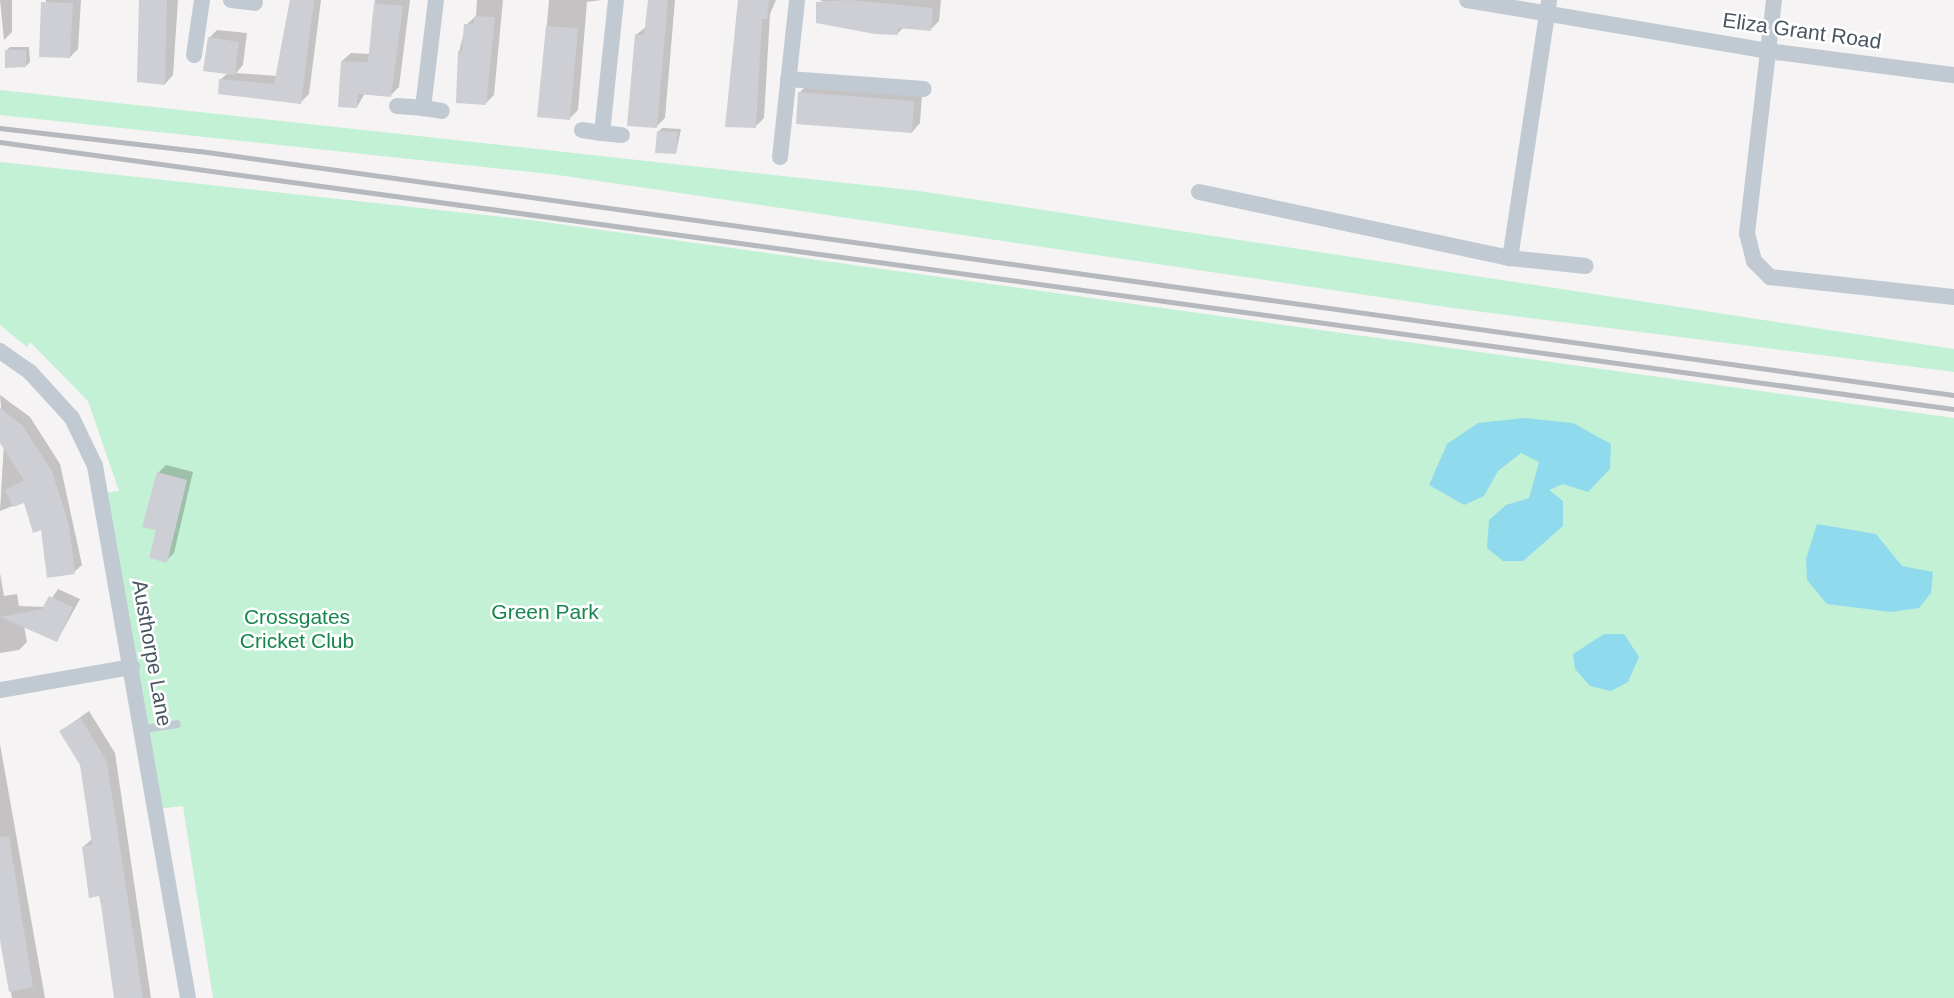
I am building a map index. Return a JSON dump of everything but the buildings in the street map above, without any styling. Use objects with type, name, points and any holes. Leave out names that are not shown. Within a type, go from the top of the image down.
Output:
[{"type":"street","points":[[194,55],[202,0]]},
{"type":"street","points":[[231,0],[255,3]]},
{"type":"street","points":[[423,108],[436,0]]},
{"type":"street","points":[[602,133],[616,0]]},
{"type":"street","points":[[780,157],[797,0]]},
{"type":"street","name":"Eliza Grant Road","points":[[1467,0],[1548,5],[1768,51],[1954,75]]},
{"type":"street","points":[[1774,0],[1747,233],[1754,261],[1770,277],[1954,297]]},
{"type":"street","points":[[1510,258],[1548,5]]},
{"type":"street","points":[[788,78],[924,89]]},
{"type":"street","points":[[397,106],[442,111]]},
{"type":"street","points":[[582,130],[622,135]]},
{"type":"street","points":[[1199,192],[1510,258],[1586,266]]},
{"type":"street","name":"Austhorpe Lane","points":[[0,351],[30,372],[72,418],[95,466],[143,729],[188,998]]},
{"type":"street","points":[[0,690],[132,667]]},
{"type":"lane","points":[[143,729],[177,724]]},
{"type":"green space","points":[[0,90],[919,191],[1954,349],[1954,372],[1460,309],[558,175],[0,115]]},
{"type":"green space","name":"Green Park","points":[[0,162],[530,220],[1954,418],[1954,998],[213,998],[183,806],[157,809],[101,494],[119,491],[88,401],[30,342],[27,347],[0,325]]},
{"type":"water","points":[[1524,418],[1573,423],[1611,444],[1610,469],[1588,492],[1563,484],[1549,490],[1563,501],[1563,526],[1523,561],[1503,561],[1487,548],[1489,520],[1506,505],[1529,498],[1539,462],[1521,453],[1498,471],[1484,496],[1464,505],[1429,485],[1447,444],[1478,423]]},
{"type":"water","points":[[1817,524],[1876,534],[1902,566],[1933,572],[1931,593],[1919,608],[1891,612],[1827,604],[1807,580],[1806,559]]},
{"type":"water","points":[[1604,634],[1624,634],[1639,657],[1628,682],[1611,691],[1590,686],[1575,669],[1573,654]]},
{"type":"railway","points":[[0,128],[200,151],[1954,395]]},
{"type":"railway","points":[[0,142],[1954,409]]},
{"type":"park label","name":"Crossgates Cricket Club","points":[[297,629]]}]
